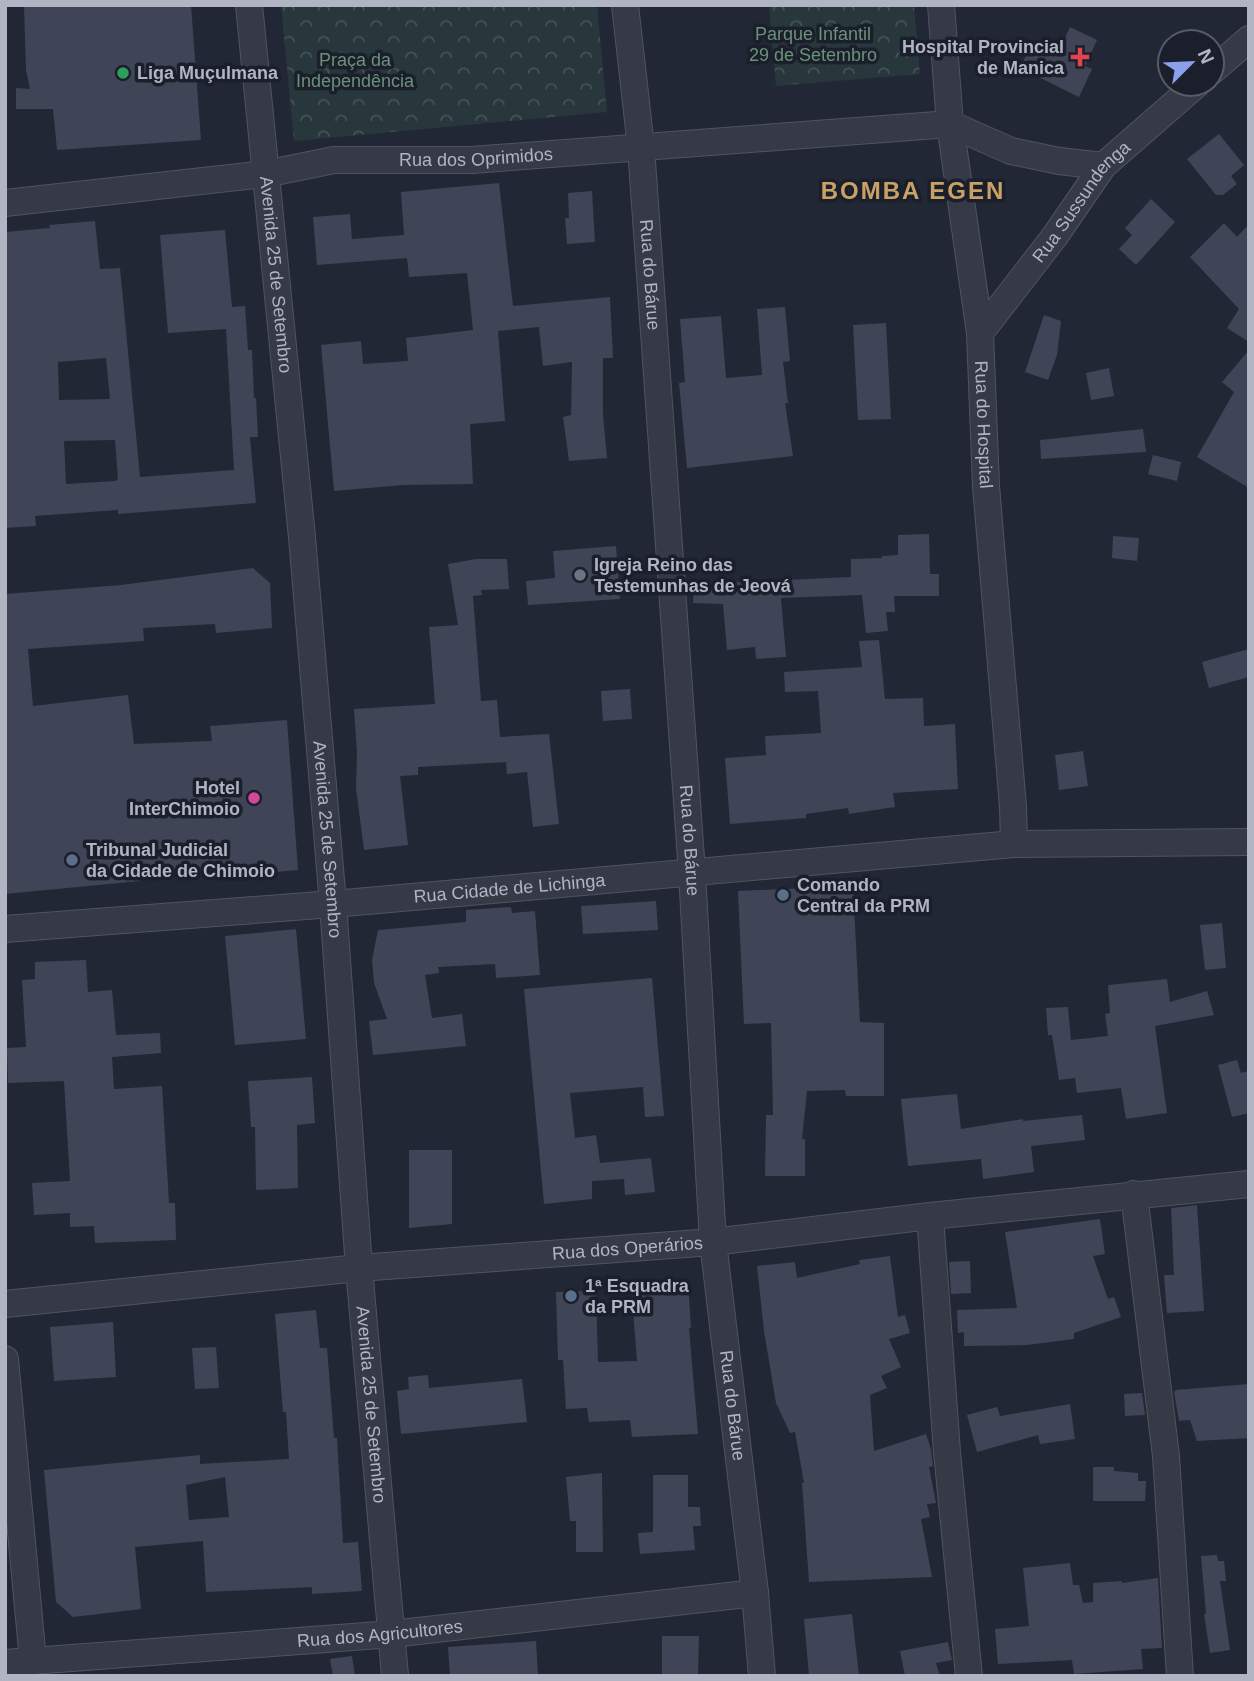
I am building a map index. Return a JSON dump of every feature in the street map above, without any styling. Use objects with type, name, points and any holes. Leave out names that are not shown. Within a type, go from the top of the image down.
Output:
[{"type":"street","name":"Avenida 25 de Setembro","points":[[249,5],[302,537],[333,904],[359,1268],[395,1676]]},
{"type":"street","name":"Rua do Bárue","points":[[625,5],[641,146],[692,873],[713,1242],[755,1593],[762,1676]]},
{"type":"street","name":"Rua do Hospital","points":[[941,5],[950,124],[980,333],[986,486],[1014,844]]},
{"type":"street","points":[[1226,59],[1249,39]]},
{"type":"street","name":"Rua Sussundenga","points":[[980,333],[1055,236],[1103,166],[1182,98]]},
{"type":"street","name":"Rua dos Oprimidos","points":[[5,203],[265,174],[334,160],[472,160],[950,124]]},
{"type":"street","points":[[950,124],[1011,151],[1059,161],[1103,166]]},
{"type":"street","name":"Rua Cidade de Lichinga","points":[[5,929],[333,904],[1014,844],[1249,842]]},
{"type":"street","name":"Rua dos Operários","points":[[5,1304],[359,1268],[713,1242],[930,1216],[1249,1184]]},
{"type":"street","points":[[1134,1194],[1166,1456],[1180,1676]]},
{"type":"street","points":[[930,1216],[947,1452],[970,1676]]},
{"type":"street","points":[[5,1359],[33,1661]]},
{"type":"street","name":"Rua dos Agricultores","points":[[5,1663],[392,1634],[755,1593]]},
{"type":"green space","name":"Praça da Independência","points":[[281,5],[597,5],[607,112],[294,141]]},
{"type":"green space","name":"Parque Infantil 29 de Setembro","points":[[769,5],[914,5],[920,74],[776,86]]},
{"type":"building","name":"Liga Muçulmana","points":[[24,5],[191,5],[201,140],[57,150],[53,109],[16,109],[16,88],[30,89],[26,70]]},
{"type":"building","points":[[1070,27],[1097,40],[1085,66],[1092,69],[1079,97],[1020,68],[1030,47],[1040,52],[1042,47],[1057,55]]},
{"type":"building","points":[[1219,134],[1244,165],[1231,176],[1237,184],[1223,195],[1216,195],[1187,159]]},
{"type":"building","points":[[499,183],[513,306],[610,297],[613,358],[603,358],[603,415],[607,458],[569,461],[563,417],[571,415],[572,362],[543,366],[539,327],[498,331],[505,421],[470,424],[473,484],[403,485],[334,491],[321,345],[361,341],[363,364],[408,361],[406,338],[473,330],[467,273],[409,277],[407,258],[317,265],[313,217],[350,214],[352,239],[404,235],[401,192]]},
{"type":"building","points":[[592,191],[595,242],[567,244],[565,218],[569,218],[568,193]]},
{"type":"building","points":[[1151,199],[1175,222],[1136,265],[1119,249],[1132,235],[1125,228]]},
{"type":"building","points":[[95,221],[100,269],[120,268],[140,477],[234,470],[226,329],[168,333],[160,235],[225,230],[232,307],[245,306],[248,350],[252,350],[258,437],[250,437],[256,503],[118,514],[118,510],[35,516],[36,526],[5,528],[5,232],[50,228],[49,225]],"holes":[[[106,358],[110,399],[59,400],[58,362]],[[115,440],[118,479],[66,484],[64,441]]]},
{"type":"building","points":[[1224,223],[1237,237],[1249,224],[1249,342],[1227,328],[1239,309],[1190,257]]},
{"type":"building","points":[[785,307],[790,361],[783,362],[788,403],[785,403],[793,456],[687,468],[679,383],[685,382],[680,319],[721,316],[726,378],[762,375],[757,309]]},
{"type":"building","points":[[1044,315],[1061,321],[1057,355],[1048,380],[1025,372]]},
{"type":"building","points":[[886,323],[891,419],[858,420],[853,325]]},
{"type":"building","points":[[1249,350],[1249,488],[1197,457],[1234,392],[1222,382]]},
{"type":"building","points":[[1109,368],[1114,396],[1091,400],[1086,373]]},
{"type":"building","points":[[1143,429],[1146,452],[1041,459],[1040,440]]},
{"type":"building","points":[[1153,455],[1181,462],[1177,481],[1148,474]]},
{"type":"building","points":[[929,534],[930,574],[939,574],[939,596],[894,596],[895,612],[886,612],[888,631],[866,633],[862,595],[781,598],[786,657],[756,659],[755,647],[727,650],[723,604],[693,603],[694,584],[851,577],[851,559],[898,555],[898,535]]},
{"type":"building","points":[[1113,536],[1139,538],[1137,561],[1112,558]]},
{"type":"building","points":[[616,546],[620,599],[528,605],[526,581],[555,578],[553,551]]},
{"type":"building","points":[[476,559],[507,559],[509,589],[481,590],[482,595],[473,596],[481,701],[497,700],[500,737],[549,734],[559,824],[533,827],[527,772],[507,774],[506,762],[418,767],[418,775],[400,776],[408,845],[364,850],[356,788],[354,709],[435,704],[429,627],[458,625],[448,564]]},
{"type":"building","points":[[253,568],[270,583],[272,628],[216,633],[215,624],[143,628],[144,641],[28,649],[33,706],[128,695],[134,744],[212,741],[210,726],[287,720],[298,870],[222,877],[222,874],[140,877],[140,881],[5,894],[5,594],[121,585]]},
{"type":"building","points":[[879,640],[885,699],[923,698],[924,726],[955,724],[958,789],[893,793],[895,807],[849,814],[848,808],[806,814],[806,818],[730,824],[725,758],[766,755],[765,736],[821,733],[818,691],[785,692],[784,672],[862,667],[859,641]]},
{"type":"building","points":[[1249,649],[1249,677],[1209,688],[1202,662]]},
{"type":"building","points":[[630,689],[632,719],[603,721],[601,691]]},
{"type":"building","points":[[1083,751],[1088,786],[1059,790],[1055,755]]},
{"type":"building","points":[[853,886],[860,1022],[884,1023],[884,1096],[846,1096],[845,1090],[807,1091],[802,1139],[805,1139],[805,1176],[765,1176],[766,1115],[773,1115],[771,1023],[744,1024],[738,891]]},
{"type":"building","points":[[656,901],[658,930],[583,934],[581,906]]},
{"type":"building","points":[[511,907],[512,913],[535,911],[540,975],[496,978],[495,964],[438,967],[439,973],[425,975],[432,1018],[462,1014],[466,1046],[373,1055],[369,1021],[387,1019],[374,983],[372,960],[378,930],[466,922],[466,910]]},
{"type":"building","points":[[1222,923],[1226,968],[1205,970],[1200,925]]},
{"type":"building","points":[[296,929],[306,1039],[235,1045],[225,936]]},
{"type":"building","points":[[86,960],[88,992],[112,990],[116,1035],[160,1033],[161,1053],[112,1057],[114,1089],[162,1086],[169,1203],[175,1203],[176,1240],[95,1243],[94,1226],[70,1227],[70,1213],[34,1215],[32,1183],[70,1181],[64,1081],[8,1083],[7,1048],[26,1047],[22,980],[35,979],[35,962]]},
{"type":"building","points":[[652,978],[664,1116],[645,1117],[643,1087],[570,1093],[575,1138],[596,1135],[600,1163],[651,1158],[655,1192],[625,1195],[624,1179],[592,1181],[592,1199],[544,1204],[524,989]]},
{"type":"building","points":[[1167,979],[1170,1002],[1207,991],[1214,1015],[1155,1026],[1167,1113],[1126,1119],[1121,1088],[1077,1093],[1075,1078],[1059,1080],[1052,1035],[1048,1035],[1046,1008],[1068,1007],[1071,1040],[1108,1036],[1105,1014],[1110,1013],[1108,985]]},
{"type":"building","points":[[1237,1060],[1241,1073],[1249,1071],[1249,1113],[1232,1117],[1218,1065]]},
{"type":"building","points":[[312,1077],[315,1123],[297,1125],[298,1188],[256,1190],[255,1127],[251,1127],[248,1081]]},
{"type":"building","points":[[957,1094],[961,1129],[1023,1119],[1082,1115],[1085,1140],[1031,1146],[1034,1172],[983,1179],[981,1159],[908,1166],[901,1099]]},
{"type":"building","points":[[409,1150],[452,1150],[452,1224],[409,1228]]},
{"type":"building","points":[[1197,1205],[1204,1311],[1167,1313],[1164,1275],[1174,1275],[1171,1208]]},
{"type":"building","points":[[1100,1219],[1105,1254],[1093,1256],[1108,1299],[1114,1297],[1121,1317],[1074,1333],[1074,1339],[1027,1345],[964,1346],[964,1332],[958,1333],[957,1310],[1017,1308],[1005,1232]]},
{"type":"building","points":[[890,1256],[898,1317],[905,1315],[910,1333],[889,1339],[901,1367],[881,1376],[887,1388],[870,1395],[874,1451],[926,1434],[931,1449],[933,1466],[929,1467],[936,1503],[927,1504],[930,1517],[921,1519],[932,1577],[809,1582],[804,1483],[795,1432],[790,1433],[776,1403],[757,1266],[795,1262],[797,1278],[860,1264],[859,1260]]},
{"type":"building","points":[[970,1261],[971,1293],[951,1294],[949,1262]]},
{"type":"building","points":[[688,1281],[698,1434],[632,1437],[630,1420],[589,1422],[587,1408],[566,1409],[563,1360],[558,1360],[556,1292],[596,1291],[598,1362],[637,1361],[631,1284]]},
{"type":"building","points":[[316,1310],[320,1348],[327,1348],[334,1438],[337,1438],[343,1543],[358,1542],[362,1591],[312,1594],[312,1587],[206,1592],[203,1541],[135,1547],[141,1609],[73,1617],[56,1602],[44,1470],[200,1455],[200,1464],[289,1459],[275,1314]],"holes":[[[225,1477],[229,1517],[189,1520],[186,1485]]]},
{"type":"building","points":[[113,1322],[116,1377],[54,1381],[50,1327]]},
{"type":"building","points":[[216,1347],[219,1388],[195,1389],[192,1348]]},
{"type":"building","points":[[428,1375],[429,1388],[522,1379],[527,1422],[401,1434],[397,1391],[409,1389],[408,1377]]},
{"type":"building","points":[[1249,1384],[1249,1438],[1197,1441],[1190,1420],[1179,1421],[1174,1392],[1176,1390]]},
{"type":"building","points":[[1142,1393],[1145,1415],[1125,1416],[1124,1394]]},
{"type":"building","points":[[1070,1404],[1075,1439],[1040,1444],[1038,1435],[977,1452],[967,1415],[997,1407],[1000,1416]]},
{"type":"building","points":[[1093,1467],[1114,1467],[1114,1471],[1138,1473],[1138,1481],[1146,1481],[1145,1501],[1093,1501]]},
{"type":"building","points":[[602,1473],[603,1552],[576,1552],[576,1521],[570,1521],[566,1477]]},
{"type":"building","points":[[653,1475],[688,1475],[688,1507],[700,1507],[701,1526],[693,1526],[695,1550],[640,1554],[638,1533],[653,1532]]},
{"type":"building","points":[[1217,1555],[1218,1561],[1224,1561],[1226,1581],[1220,1581],[1230,1650],[1210,1653],[1204,1614],[1201,1556]]},
{"type":"building","points":[[1070,1563],[1073,1585],[1079,1585],[1083,1603],[1093,1602],[1093,1583],[1122,1583],[1158,1578],[1162,1648],[1141,1649],[1143,1669],[1074,1674],[1072,1660],[998,1664],[995,1629],[1029,1626],[1023,1568]]},
{"type":"building","points":[[852,1614],[859,1676],[809,1676],[804,1619]]},
{"type":"building","points":[[662,1636],[699,1636],[698,1676],[662,1676]]},
{"type":"building","points":[[536,1641],[538,1676],[450,1676],[448,1647]]},
{"type":"building","points":[[948,1642],[952,1660],[936,1663],[940,1676],[905,1676],[900,1651]]},
{"type":"building","points":[[352,1656],[355,1676],[333,1676],[330,1659]]},
{"type":"place","name":"Hospital Provincial de Manica","points":[[1080,57]]},
{"type":"place","name":"Liga Muçulmana","points":[[123,73]]},
{"type":"place","name":"Igreja Reino das Testemunhas de Jeová","points":[[580,575]]},
{"type":"place","name":"Hotel InterChimoio","points":[[254,798]]},
{"type":"place","name":"Tribunal Judicial da Cidade de Chimoio","points":[[72,860]]},
{"type":"place","name":"Comando Central da PRM","points":[[783,895]]},
{"type":"place","name":"1ª Esquadra da PRM","points":[[571,1296]]},
{"type":"district","name":"BOMBA EGEN","points":[[913,190]]}]
